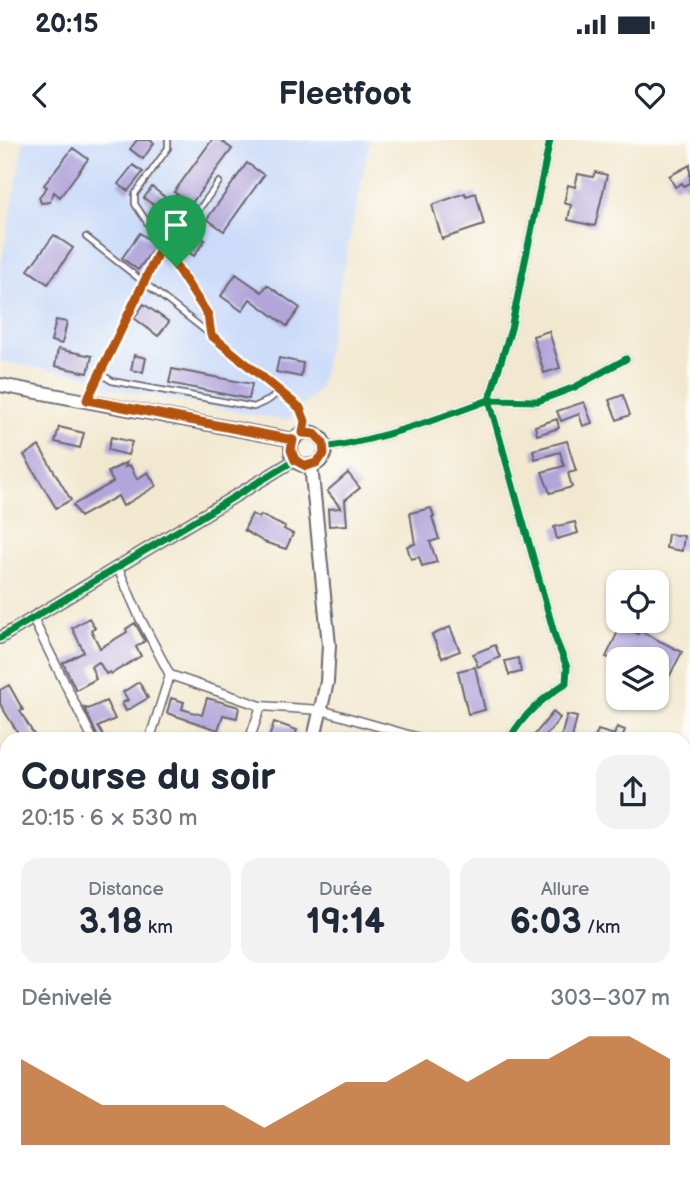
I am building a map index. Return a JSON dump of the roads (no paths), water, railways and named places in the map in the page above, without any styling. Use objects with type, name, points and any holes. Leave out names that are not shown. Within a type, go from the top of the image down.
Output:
[{"type":"main road","points":[[0,385],[298,437],[309,433],[320,438],[325,448],[321,460],[311,466],[295,460],[291,450],[298,437]]},
{"type":"main road","points":[[311,466],[329,645],[327,682],[316,732]]},
{"type":"street","points":[[514,732],[521,720],[542,699],[566,683],[567,667],[556,640],[489,400],[511,329],[550,140]]},
{"type":"street","points":[[325,448],[367,441],[489,400],[538,401],[575,387],[626,359]]},
{"type":"street","points":[[0,638],[295,460]]},
{"type":"street","points":[[117,566],[139,616],[170,674],[261,706],[321,710],[398,732]]},
{"type":"street","points":[[33,619],[89,732]]},
{"type":"street","points":[[151,732],[170,674]]},
{"type":"street","points":[[252,732],[261,706]]},
{"type":"lane","points":[[168,140],[168,148],[135,194],[135,204],[208,315],[211,335]]},
{"type":"lane","points":[[154,231],[179,211],[194,211],[200,208],[219,182]]},
{"type":"lane","points":[[86,237],[300,408],[305,421],[298,437]]},
{"type":"lane","points":[[87,400],[162,245]]},
{"type":"lane","points":[[99,373],[112,381],[254,407],[281,391]]}]
